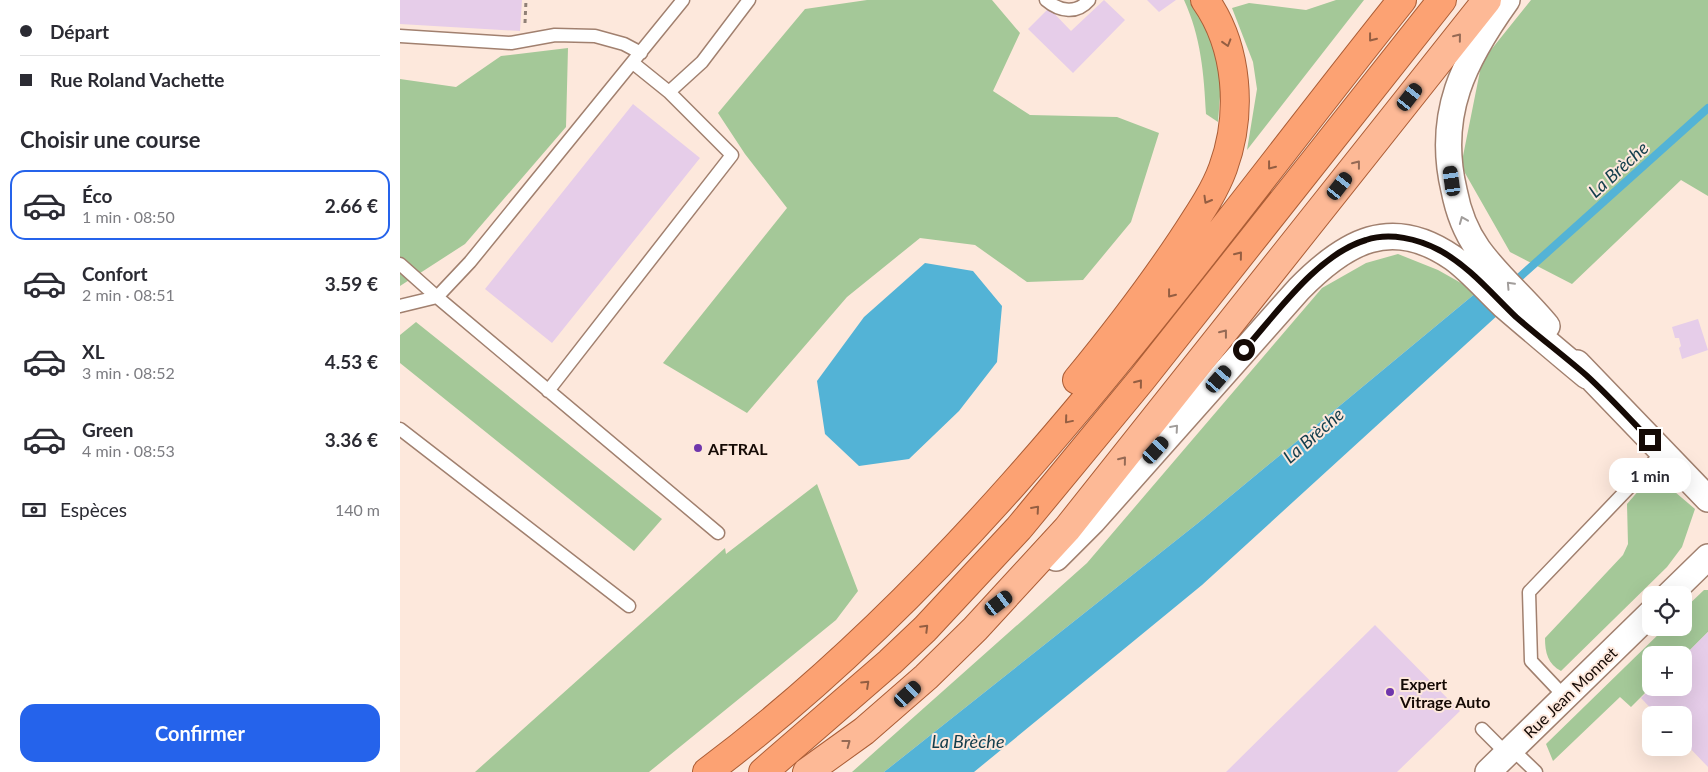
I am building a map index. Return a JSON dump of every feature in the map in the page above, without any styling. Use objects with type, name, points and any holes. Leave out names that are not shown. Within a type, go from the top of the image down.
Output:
[{"type":"highway","points":[[924,581],[973,511],[1143,295],[1190,228],[1214,187],[1230,146],[1234,113],[1233,75],[1224,34],[1205,0]]},
{"type":"highway","points":[[707,772],[822,678],[924,581],[995,505],[1087,398],[1402,0]]},
{"type":"highway","points":[[763,772],[822,723],[897,655],[1019,528],[1142,379],[1442,0]]},
{"type":"main road","points":[[807,772],[864,731],[908,694],[999,603],[1089,503],[1487,0]]},
{"type":"street","points":[[1483,271],[1458,205],[1449,164],[1449,127],[1455,95],[1468,61],[1508,0]]},
{"type":"street","points":[[999,603],[1049,564],[1093,522],[1314,274],[1345,249],[1362,241],[1381,237],[1410,239],[1424,243],[1452,258],[1483,271],[1708,499]]},
{"type":"street","points":[[1678,586],[1707,559]]},
{"type":"street","name":"Rue Jean Monnet","points":[[1488,772],[1642,622]]},
{"type":"lane","points":[[400,306],[436,297],[470,262],[683,0]]},
{"type":"lane","points":[[669,92],[702,62],[749,0]]},
{"type":"lane","points":[[1046,0],[1053,6],[1071,10],[1080,8],[1089,0]]},
{"type":"lane","points":[[400,36],[511,43],[554,35],[595,36],[624,44],[641,53]]},
{"type":"lane","points":[[548,391],[732,155],[669,92],[633,63]]},
{"type":"lane","points":[[400,264],[436,297],[718,533]]},
{"type":"lane","points":[[400,429],[629,606]]},
{"type":"lane","points":[[1565,697],[1531,661],[1529,592],[1662,453]]},
{"type":"lane","points":[[1482,729],[1536,772]]},
{"type":"green space","points":[[867,0],[992,0],[1020,33],[993,91],[1030,115],[1117,117],[1159,133],[1131,222],[1083,280],[1027,282],[975,245],[920,238],[847,297],[747,413],[663,363],[787,208],[745,154],[718,113],[805,9]]},
{"type":"green space","points":[[1184,0],[1195,0],[1214,44],[1221,83],[1218,122],[1206,114],[1201,56],[1190,14]]},
{"type":"green space","points":[[1336,0],[1364,0],[1247,150],[1257,89],[1253,62],[1232,8],[1249,3],[1306,10]]},
{"type":"green space","points":[[1531,0],[1708,0],[1708,196],[1681,180],[1572,284],[1510,252],[1461,166],[1482,61]]},
{"type":"green space","points":[[568,48],[566,127],[465,244],[400,286],[400,79],[456,87],[501,56]]},
{"type":"green space","points":[[1398,254],[1438,270],[1477,292],[1198,523],[884,772],[852,772],[1087,563],[1322,288],[1366,263]]},
{"type":"green space","points":[[416,322],[662,519],[634,551],[400,363],[400,335]]},
{"type":"green space","points":[[817,484],[858,591],[836,620],[649,772],[475,772],[725,548],[726,554]]},
{"type":"green space","points":[[1668,486],[1695,509],[1682,547],[1667,567],[1648,586],[1642,586],[1642,592],[1561,671],[1548,658],[1545,638],[1623,555],[1628,544],[1627,504],[1640,489]]},
{"type":"green space","points":[[1704,590],[1708,590],[1708,632],[1692,648],[1692,646],[1647,646],[1657,636],[1692,636],[1692,601]]},
{"type":"green space","points":[[1642,650],[1642,696],[1631,707],[1620,697],[1553,761],[1546,744]]},
{"type":"water","points":[[925,263],[973,271],[1002,306],[997,362],[959,411],[909,459],[859,466],[825,434],[817,381],[864,317]]},
{"type":"water","name":"La Brèche","points":[[1477,292],[1499,314],[1202,585],[974,772],[884,772],[1198,523]]},
{"type":"building","points":[[400,0],[522,0],[520,31],[400,24]]},
{"type":"building","points":[[1104,0],[1125,20],[1073,73],[1028,29],[1049,8],[1071,31]]},
{"type":"building","points":[[1147,0],[1176,0],[1159,12]]},
{"type":"building","points":[[633,104],[700,158],[552,343],[485,289]]},
{"type":"building","points":[[1698,319],[1708,350],[1682,359],[1679,338],[1675,338],[1672,327]]},
{"type":"building","points":[[1375,625],[1460,711],[1397,772],[1226,772]]},
{"type":"building","points":[[1708,632],[1708,767],[1692,750],[1692,706],[1649,706],[1641,698],[1643,696],[1692,696],[1692,648]]},
{"type":"waterway","name":"La Brèche","points":[[1512,284],[1708,108]]},
{"type":"place","name":"AFTRAL","points":[[698,448]]},
{"type":"place","name":"Expert Vitrage Auto","points":[[1390,692]]},
{"type":"route","points":[[1244,350],[1299,289],[1345,249],[1367,239],[1381,237],[1410,239],[1439,250],[1463,267],[1540,338],[1587,376],[1650,440]]}]
